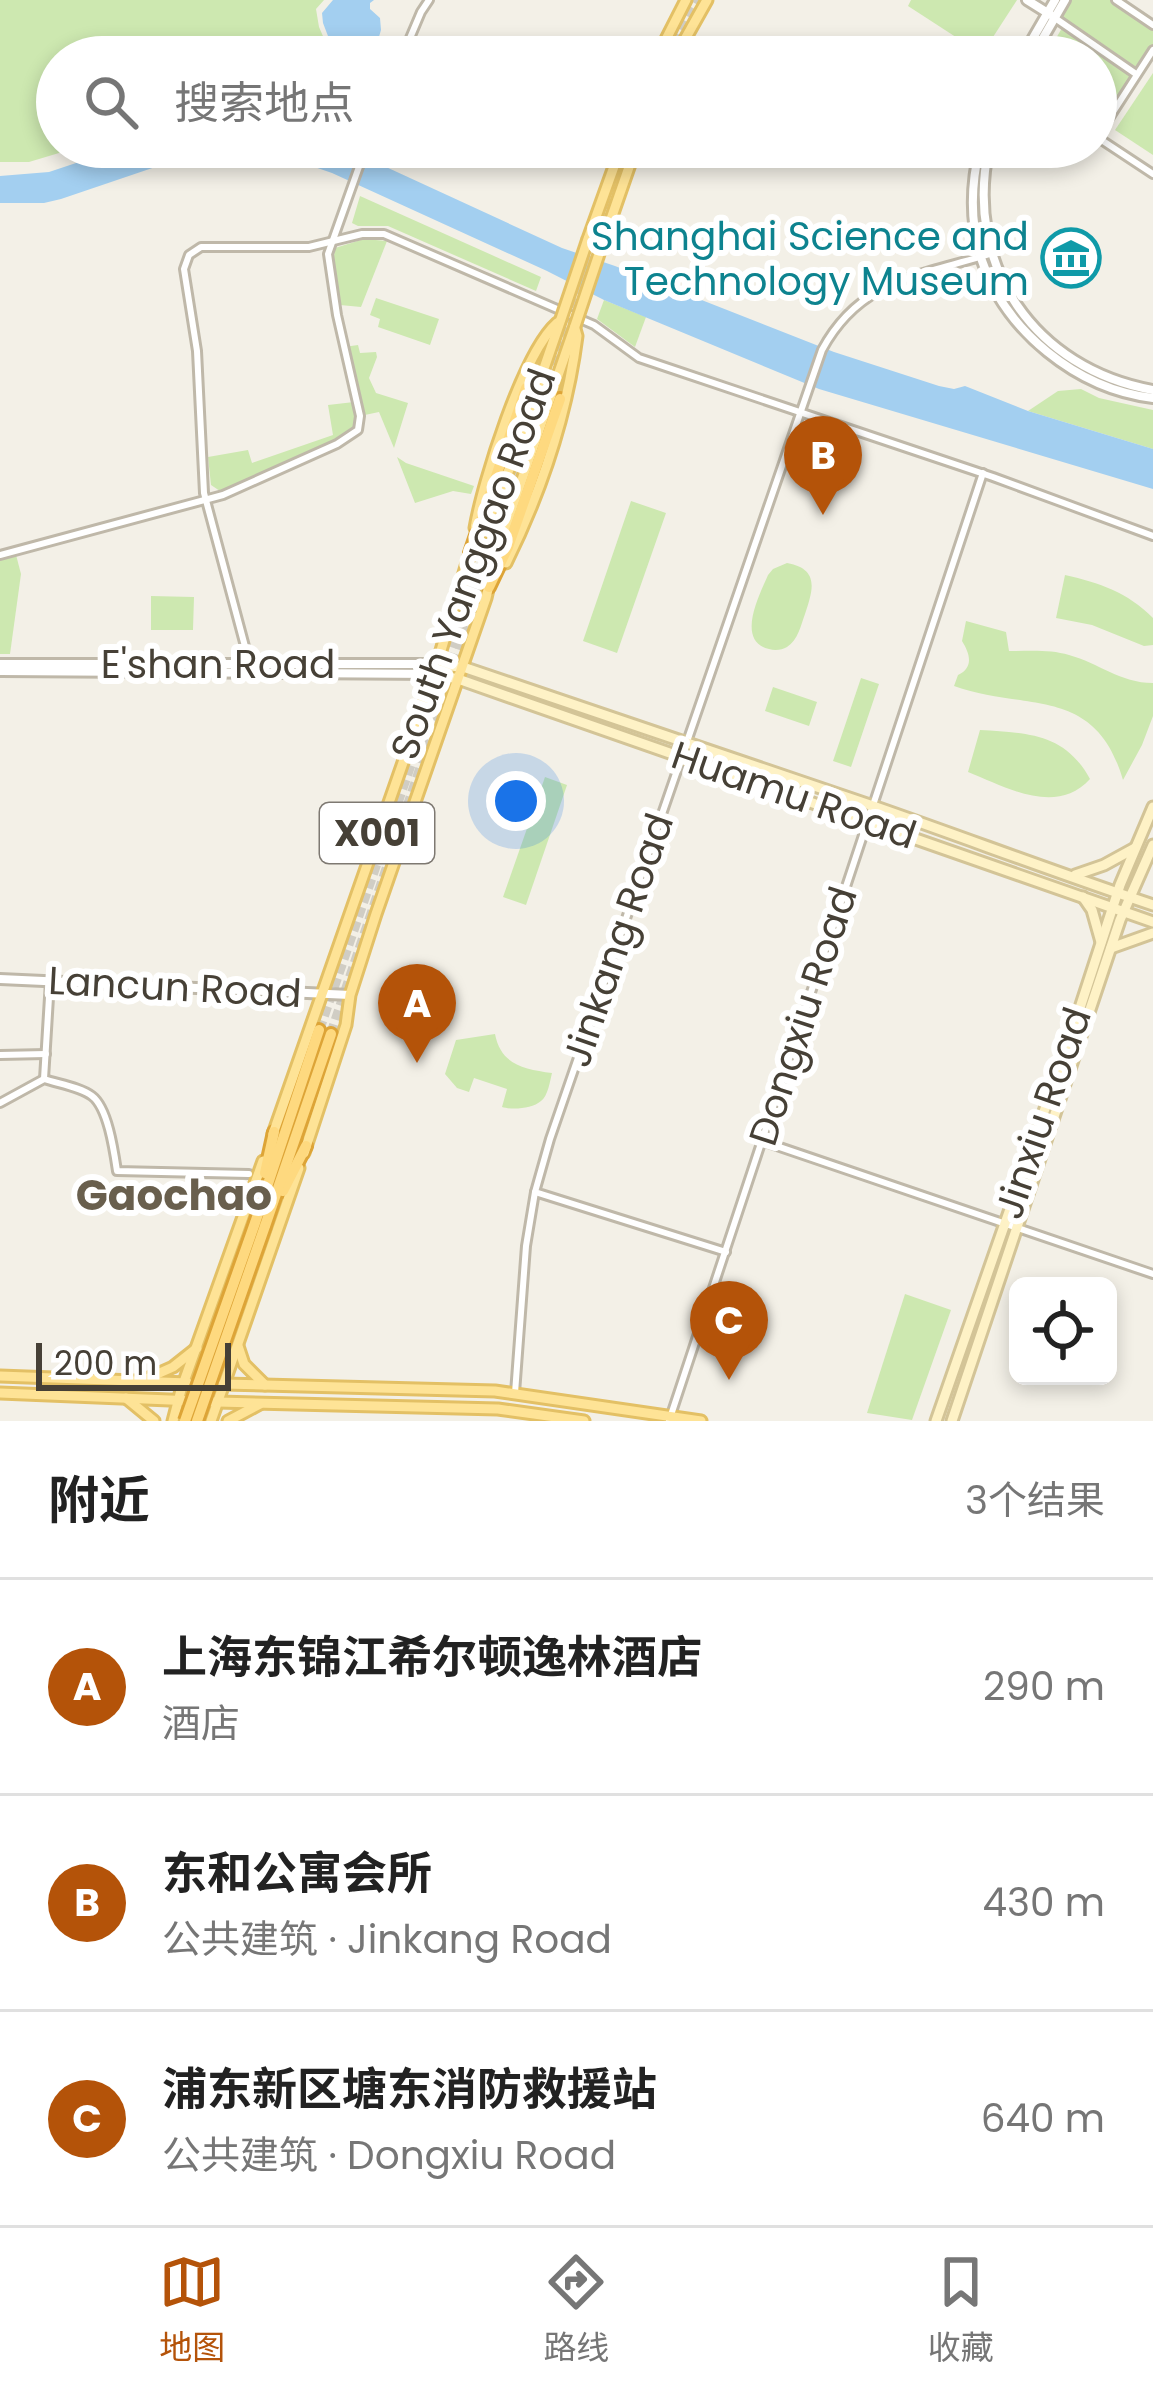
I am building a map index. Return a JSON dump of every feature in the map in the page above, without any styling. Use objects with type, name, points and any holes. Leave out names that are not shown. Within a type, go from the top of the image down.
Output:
[{"type":"highway","points":[[470,554],[526,388]]},
{"type":"highway","points":[[490,587],[560,399]]},
{"type":"highway","points":[[197,1421],[325,1032]]},
{"type":"highway","points":[[260,1225],[274,1132]]},
{"type":"highway","points":[[185,1421],[260,1225],[307,1146]]},
{"type":"main road","points":[[668,36],[686,0]]},
{"type":"main road","points":[[687,36],[707,0]]},
{"type":"main road","name":"X001","points":[[470,554],[480,502],[522,377],[550,329],[561,320],[613,168]]},
{"type":"main road","name":"X001","points":[[490,587],[527,520],[569,393],[577,336],[574,326],[629,168]]},
{"type":"main road","name":"South Yanggao Road","points":[[173,1421],[435,669],[470,554],[510,467],[561,320]]},
{"type":"main road","name":"South Yanggao Road","points":[[212,1421],[307,1146],[346,1025],[350,994],[574,326]]},
{"type":"main road","name":"Huamu Road","points":[[435,669],[685,742],[1153,905]]},
{"type":"main road","name":"Huamu Road","points":[[459,673],[1153,922]]},
{"type":"main road","name":"Jinxiu Road","points":[[936,1421],[1153,807]]},
{"type":"main road","points":[[1072,875],[1135,848]]},
{"type":"main road","points":[[1151,849],[1153,867]]},
{"type":"main road","name":"Jinxiu Road","points":[[1123,896],[1151,849]]},
{"type":"main road","points":[[1083,897],[1106,946],[1153,933]]},
{"type":"main road","name":"Jinxiu Road","points":[[952,1421],[1106,946]]},
{"type":"main road","points":[[238,1344],[244,1364],[265,1385]]},
{"type":"main road","points":[[141,1381],[197,1348]]},
{"type":"main road","points":[[0,1376],[514,1394],[701,1421]]},
{"type":"main road","points":[[0,1393],[498,1408],[584,1421]]},
{"type":"main road","points":[[126,1398],[154,1421]]},
{"type":"main road","points":[[228,1421],[261,1403]]},
{"type":"street","points":[[411,36],[429,0]]},
{"type":"street","points":[[1028,0],[1081,36]]},
{"type":"street","points":[[1042,36],[1055,0]]},
{"type":"street","points":[[1037,36],[1065,0]]},
{"type":"street","points":[[1116,0],[1153,25]]},
{"type":"street","points":[[1117,106],[1153,50]]},
{"type":"street","points":[[1117,60],[1137,74]]},
{"type":"street","points":[[1117,150],[1153,174]]},
{"type":"street","points":[[0,555],[205,500],[337,444],[360,426],[328,263],[329,244],[358,168]]},
{"type":"street","points":[[977,168],[973,203],[985,255],[1018,305],[1064,356],[1106,382],[1153,394]]},
{"type":"street","points":[[985,255],[986,168]]},
{"type":"street","points":[[248,668],[205,500],[199,371],[184,277],[186,261],[201,247],[309,247],[372,233],[396,238],[594,325],[640,358],[983,473],[1153,536]]},
{"type":"street","name":"Jinkang Road","points":[[514,1394],[524,1262],[535,1192],[550,1139],[822,350],[852,307],[880,289],[985,255]]},
{"type":"street","name":"Dongxiu Road","points":[[670,1418],[983,473]]},
{"type":"street","name":"E'shan Road","points":[[0,668],[435,669]]},
{"type":"street","name":"Lancun Road","points":[[0,979],[350,994]]},
{"type":"street","points":[[44,1079],[50,981]]},
{"type":"street","points":[[0,1054],[46,1054]]},
{"type":"street","points":[[0,1103],[44,1079],[93,1096],[111,1138],[117,1171],[249,1174]]},
{"type":"street","points":[[762,1142],[1153,1274]]},
{"type":"street","points":[[535,1192],[726,1252]]},
{"type":"green space","points":[[0,0],[324,0],[316,9],[323,36],[36,36],[36,160],[0,162]]},
{"type":"green space","points":[[911,0],[1017,0],[994,36],[954,36],[908,6]]},
{"type":"green space","points":[[1069,0],[1110,0],[1153,28],[1153,45],[1137,68],[1117,55],[1117,36],[1089,36],[1060,17]]},
{"type":"green space","points":[[1117,65],[1131,75],[1117,97]]},
{"type":"green space","points":[[1153,73],[1153,155],[1117,127]]},
{"type":"green space","points":[[360,196],[541,277],[536,291],[388,226],[352,223]]},
{"type":"green space","points":[[364,239],[387,241],[361,307],[340,305],[335,248]]},
{"type":"green space","points":[[376,298],[439,319],[430,345],[378,327],[380,319],[370,315]]},
{"type":"green space","points":[[604,300],[646,317],[635,347],[597,319]]},
{"type":"green space","points":[[358,345],[360,353],[376,352],[369,378],[376,393],[408,403],[394,448],[379,412],[360,416],[344,347]]},
{"type":"green space","points":[[1081,389],[1099,398],[1153,410],[1153,449],[1028,411],[1058,391]]},
{"type":"green space","points":[[354,402],[356,423],[345,436],[220,491],[211,485],[208,457],[248,450],[252,463],[333,435],[328,405]]},
{"type":"green space","points":[[397,457],[474,486],[471,494],[453,491],[415,503]]},
{"type":"green space","points":[[631,501],[666,513],[617,653],[583,641]]},
{"type":"green space","points":[[15,551],[21,574],[10,654],[0,654],[0,555]]},
{"type":"green space","points":[[787,563],[809,575],[810,597],[794,640],[785,648],[771,650],[753,637],[753,616],[768,575]]},
{"type":"green space","points":[[1065,575],[1133,601],[1153,618],[1153,645],[1056,618]]},
{"type":"green space","points":[[151,596],[194,597],[193,630],[151,630]]},
{"type":"green space","points":[[966,621],[1006,632],[1009,651],[1062,653],[1130,680],[1153,683],[1153,716],[1123,780],[1111,749],[1095,728],[1076,715],[954,686],[968,664],[962,641]]},
{"type":"green space","points":[[861,678],[879,684],[851,767],[833,761]]},
{"type":"green space","points":[[773,687],[817,702],[809,726],[765,711]]},
{"type":"green space","points":[[980,730],[1044,738],[1069,752],[1090,779],[1077,790],[1047,797],[1015,791],[968,772]]},
{"type":"green space","points":[[545,777],[567,785],[526,905],[503,897]]},
{"type":"green space","points":[[495,1034],[508,1059],[552,1073],[545,1096],[537,1104],[502,1107],[507,1089],[474,1078],[469,1092],[457,1088],[445,1074],[456,1040]]},
{"type":"green space","points":[[905,1294],[951,1310],[912,1420],[867,1413]]},
{"type":"water","points":[[333,0],[374,0],[370,9],[380,18],[379,36],[328,36],[322,13]]},
{"type":"water","points":[[152,168],[44,203],[0,203],[0,176]]},
{"type":"water","points":[[317,168],[388,168],[562,248],[834,352],[939,386],[965,386],[1028,411],[1153,449],[1153,489],[819,389],[604,300]]},
{"type":"tunnel","points":[[679,36],[698,0]]},
{"type":"tunnel","points":[[331,1034],[622,168]]},
{"type":"tunnel","points":[[526,388],[548,351]]},
{"type":"tunnel","points":[[560,399],[565,362]]},
{"type":"tunnel","points":[[319,1030],[492,529]]},
{"type":"place","name":"Shanghai Science and Technology Museum","points":[[1071,258]]},
{"type":"place","name":"东和公寓会所","points":[[823,515]]},
{"type":"place","name":"上海东锦江希尔顿逸林酒店","points":[[417,1063]]},
{"type":"place","name":"浦东新区塘东消防救援站","points":[[729,1380]]},
{"type":"district","name":"Gaochao","points":[[174,1195]]}]
